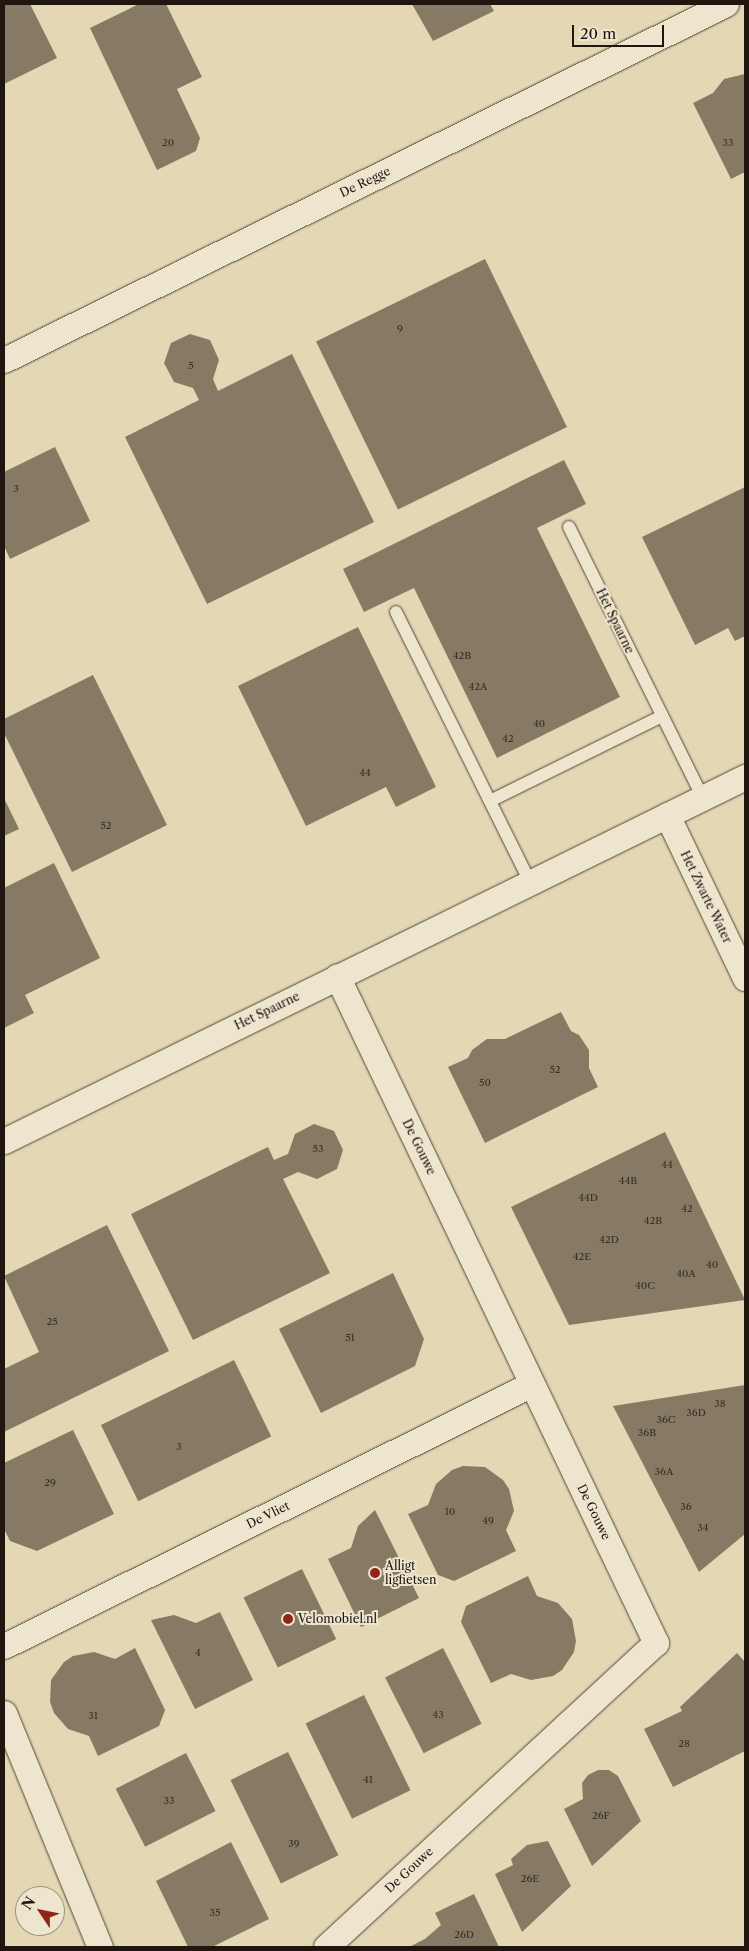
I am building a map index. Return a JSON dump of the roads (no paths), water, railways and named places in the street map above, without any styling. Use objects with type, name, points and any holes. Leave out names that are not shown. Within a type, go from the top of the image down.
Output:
[{"type":"street","name":"De Regge","points":[[4,360],[726,4]]},
{"type":"street","name":"Het Spaarne","points":[[4,1140],[745,777]]},
{"type":"street","name":"Het Zwarte Water","points":[[667,815],[745,978]]},
{"type":"street","name":"De Gouwe","points":[[326,1947],[656,1643],[337,976]]},
{"type":"street","name":"De Vliet","points":[[4,1646],[532,1384]]},
{"type":"street","points":[[4,1713],[100,1947]]},
{"type":"lane","name":"Het Spaarne","points":[[569,527],[703,798]]},
{"type":"lane","points":[[396,612],[530,882]]},
{"type":"lane","points":[[490,802],[662,716]]},
{"type":"place","name":"Alligt ligfietsen","points":[[375,1573]]},
{"type":"place","name":"Velomobiel.nl","points":[[288,1619]]}]
